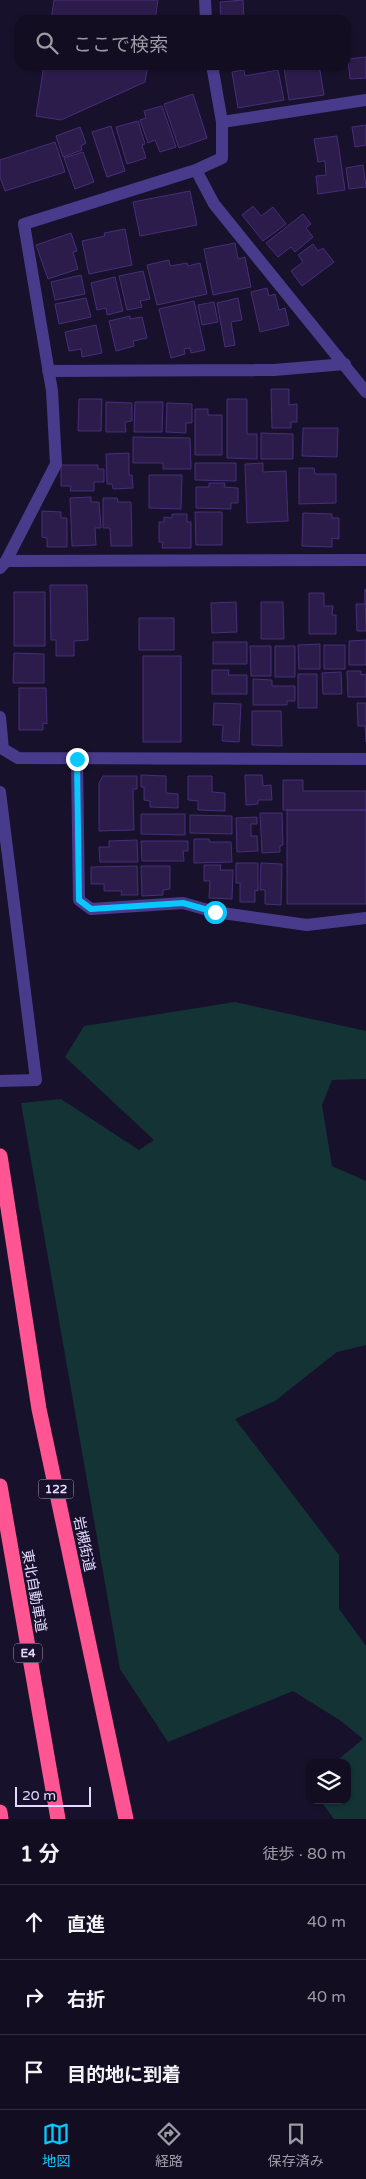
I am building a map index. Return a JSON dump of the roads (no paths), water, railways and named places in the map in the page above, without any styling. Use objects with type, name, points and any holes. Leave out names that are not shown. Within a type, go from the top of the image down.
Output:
[{"type":"highway","name":"岩槻街道","points":[[0,1156],[39,1409],[126,1819]]},
{"type":"highway","name":"東北自動車道","points":[[0,1486],[58,1819]]},
{"type":"highway","points":[[45,1753],[64,1819]]},
{"type":"highway","points":[[0,1812],[1,1819]]},
{"type":"street","points":[[205,0],[206,15]]},
{"type":"street","points":[[213,70],[222,122],[222,158],[196,170],[24,224],[52,391],[56,464],[3,565],[366,560]]},
{"type":"street","points":[[222,122],[366,100]]},
{"type":"street","points":[[196,170],[214,204],[366,392]]},
{"type":"street","points":[[48,371],[274,370],[345,364]]},
{"type":"street","points":[[0,717],[3,749],[18,758],[366,758]]},
{"type":"street","points":[[77,759],[79,900],[91,909],[183,903],[215,912],[307,925],[366,918]]},
{"type":"street","points":[[0,792],[36,1080],[0,1081]]}]
